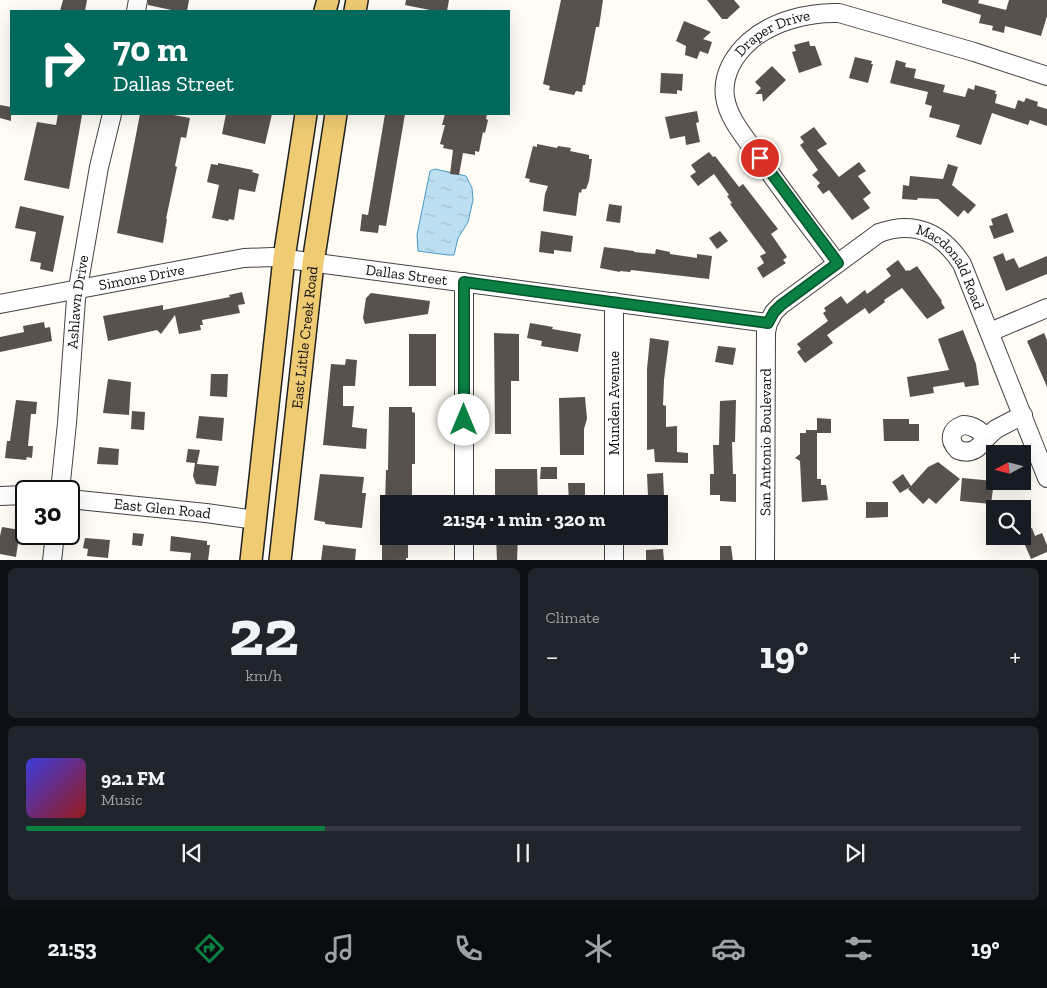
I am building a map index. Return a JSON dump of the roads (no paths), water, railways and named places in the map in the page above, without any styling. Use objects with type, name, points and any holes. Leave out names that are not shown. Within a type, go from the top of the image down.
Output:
[{"type":"main road","name":"East Little Creek Road","points":[[251,560],[284,258],[306,115]]},
{"type":"main road","name":"East Little Creek Road","points":[[280,560],[313,263],[336,115]]},
{"type":"street","name":"Draper Drive","points":[[838,263],[760,158],[729,112],[724,88],[727,73],[733,59],[744,46],[764,31],[789,20],[813,14],[839,13],[974,52],[1047,76]]},
{"type":"street","name":"Ashlawn Drive","points":[[61,480],[76,300],[100,167],[112,115]]},
{"type":"street","name":"Macdonald Road","points":[[768,323],[774,312],[781,305],[880,233],[893,228],[906,227],[931,234],[949,247],[962,264],[1047,478]]},
{"type":"street","name":"Simons Drive","points":[[0,304],[244,258],[284,258]]},
{"type":"street","name":"Dallas Street","points":[[284,258],[768,323]]},
{"type":"street","points":[[464,282],[464,495]]},
{"type":"street","name":"Munden Avenue","points":[[614,302],[614,495]]},
{"type":"street","points":[[990,332],[1047,308]]},
{"type":"street","name":"San Antonio Boulevard","points":[[765,560],[766,332],[768,323]]},
{"type":"street","points":[[987,437],[996,429],[1023,416]]},
{"type":"street","points":[[0,496],[15,495]]},
{"type":"street","name":"East Glen Road","points":[[80,500],[206,512],[256,520]]},
{"type":"street","points":[[52,560],[54,545]]},
{"type":"street","points":[[464,545],[464,560]]},
{"type":"street","points":[[614,545],[614,560]]},
{"type":"water","points":[[435,169],[466,176],[472,188],[473,200],[468,222],[458,238],[454,255],[418,251],[417,235],[430,171]]}]
